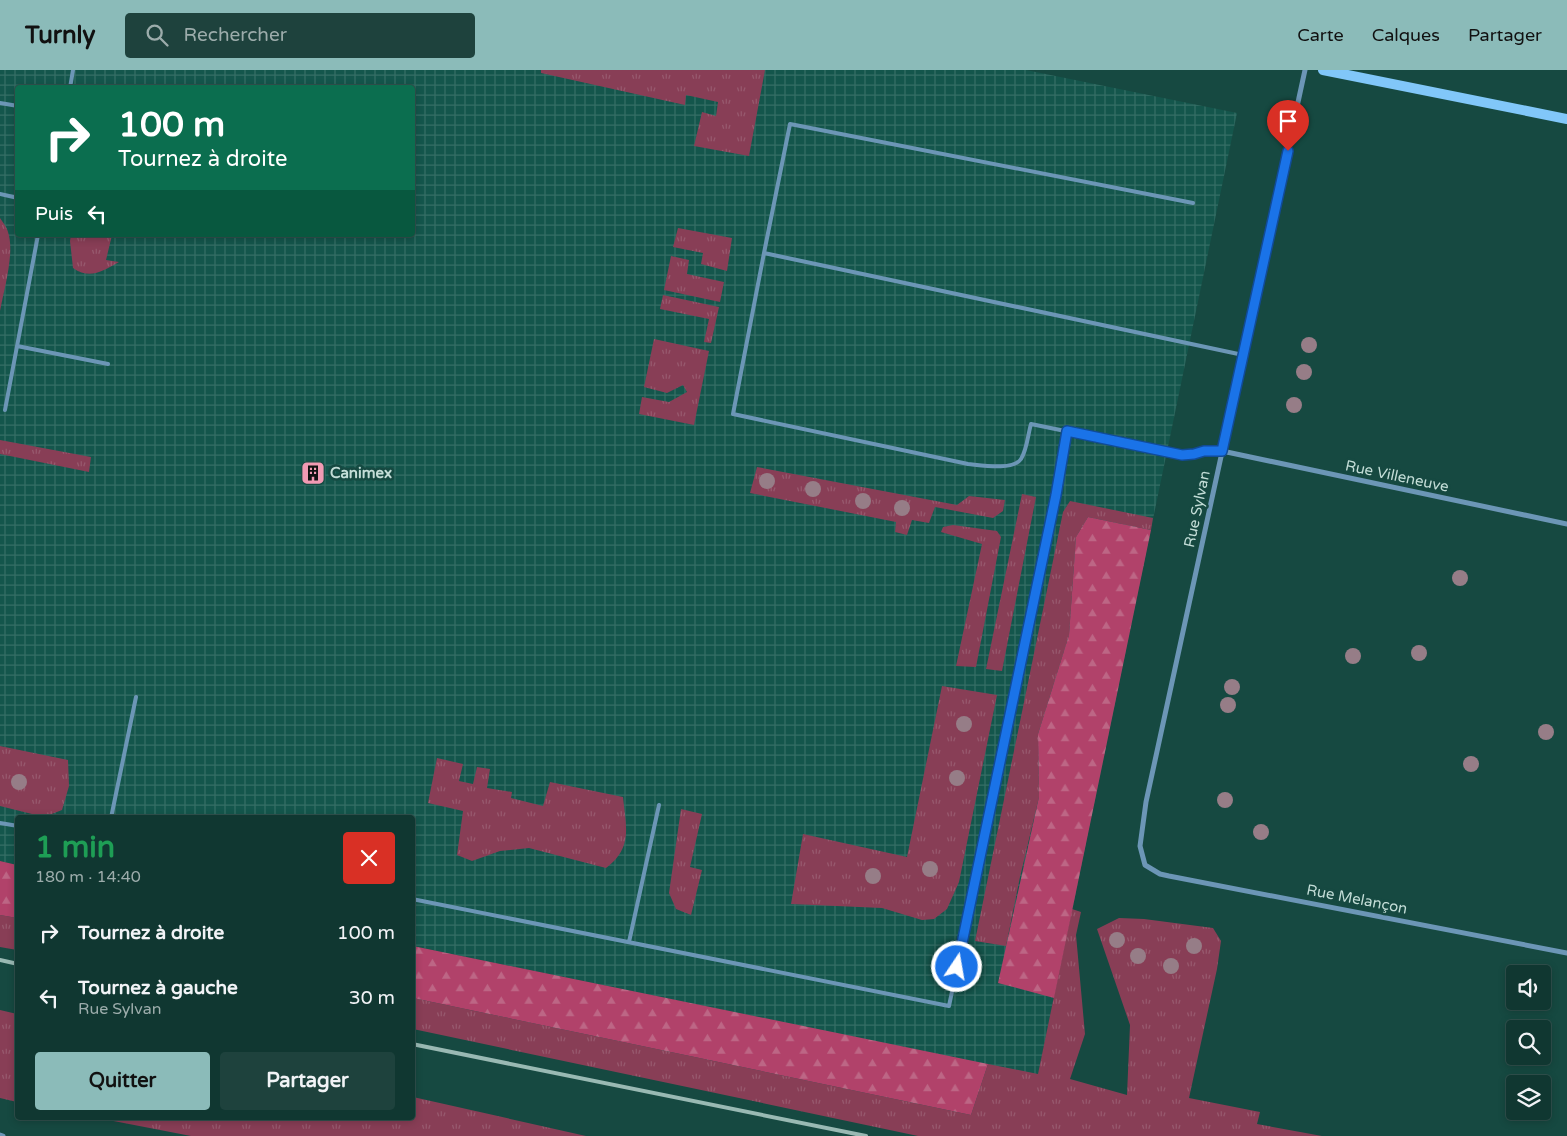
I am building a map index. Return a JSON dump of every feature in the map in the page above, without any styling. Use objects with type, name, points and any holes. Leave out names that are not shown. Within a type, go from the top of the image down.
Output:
[{"type":"street","name":"Rue Sylvan","points":[[1145,865],[1140,846],[1146,802],[1305,70]]},
{"type":"street","points":[[1323,70],[1567,119]]},
{"type":"street","name":"Rue Villeneuve","points":[[1222,451],[1567,524]]},
{"type":"street","name":"Rue Melançon","points":[[1145,865],[1160,874],[1169,876],[1567,953]]},
{"type":"lane","points":[[70,85],[73,70]]},
{"type":"lane","points":[[0,102],[15,105]]},
{"type":"lane","points":[[1193,203],[790,124],[733,414],[968,464],[1005,466],[1018,463],[1022,458],[1031,424],[1182,455],[1204,451],[1222,451]]},
{"type":"lane","points":[[0,194],[15,197]]},
{"type":"lane","points":[[5,410],[38,237]]},
{"type":"lane","points":[[764,253],[1243,355]]},
{"type":"lane","points":[[17,346],[108,364]]},
{"type":"lane","points":[[415,900],[949,1006],[1056,495],[1067,431]]},
{"type":"lane","points":[[112,815],[136,697]]},
{"type":"lane","points":[[629,942],[659,805]]},
{"type":"lane","points":[[0,823],[15,826]]},
{"type":"shaded area","points":[[0,70],[1026,70],[1237,113],[1038,1075],[415,946],[415,815],[15,815],[15,865],[0,861]]},
{"type":"green space","points":[[541,70],[765,70],[749,156],[694,146],[702,112],[716,116],[718,102],[686,95],[685,105],[541,73]]},
{"type":"green space","points":[[0,218],[6,227],[10,241],[10,260],[0,311]]},
{"type":"green space","points":[[678,228],[732,238],[727,271],[701,264],[703,253],[673,247]]},
{"type":"green space","points":[[71,237],[112,237],[106,260],[119,262],[96,273],[79,272],[73,268]]},
{"type":"green space","points":[[671,256],[689,260],[687,274],[724,282],[720,302],[664,290]]},
{"type":"green space","points":[[663,295],[719,307],[711,343],[704,342],[709,319],[660,309]]},
{"type":"green space","points":[[654,339],[709,351],[694,425],[639,414],[642,397],[669,402],[687,392],[683,385],[667,393],[644,387]]},
{"type":"green space","points":[[0,440],[91,457],[89,472],[0,454]]},
{"type":"green space","points":[[757,467],[957,505],[969,496],[1005,500],[1003,511],[993,518],[935,507],[929,523],[912,520],[907,535],[895,532],[896,522],[750,493]]},
{"type":"green space","points":[[1022,494],[1036,497],[1002,671],[986,669]]},
{"type":"green space","points":[[1070,501],[1153,518],[1151,530],[1088,517],[1076,537],[1069,635],[1038,734],[1039,797],[1006,946],[975,941],[1063,512]]},
{"type":"green space","points":[[1088,517],[1151,530],[1054,998],[998,983],[1039,797],[1038,734],[1069,635],[1076,537]]},
{"type":"green space","points":[[953,525],[997,531],[1001,537],[976,667],[956,666],[982,544],[941,532],[943,527]]},
{"type":"green space","points":[[942,686],[997,695],[959,882],[947,909],[934,919],[922,920],[882,908],[791,904],[803,834],[907,857]]},
{"type":"green space","points":[[0,746],[68,760],[69,786],[62,810],[49,815],[36,815],[0,806]]},
{"type":"green space","points":[[437,758],[463,764],[459,781],[473,784],[477,767],[490,769],[487,788],[512,792],[511,798],[543,806],[550,782],[623,797],[626,827],[624,845],[615,860],[606,868],[529,848],[500,851],[472,861],[457,855],[463,811],[428,803]]},
{"type":"green space","points":[[681,809],[702,814],[690,867],[702,870],[691,915],[676,909],[669,893]]},
{"type":"green space","points":[[0,861],[15,865],[15,918],[0,915]]},
{"type":"green space","points":[[1072,909],[1081,912],[1076,935],[1085,1034],[1070,1079],[1127,1095],[1130,1025],[1097,929],[1119,918],[1144,919],[1213,928],[1221,941],[1217,969],[1189,1098],[1260,1112],[1257,1124],[1322,1136],[918,1136],[415,1029],[415,998],[971,1115],[988,1064],[1038,1074]]},
{"type":"green space","points":[[0,915],[15,918],[15,950],[0,947]]},
{"type":"green space","points":[[415,946],[988,1064],[971,1115],[415,998]]},
{"type":"green space","points":[[0,1010],[15,1014],[15,1102],[0,1098]]},
{"type":"green space","points":[[415,1097],[586,1136],[191,1136],[108,1120],[415,1120]]},
{"type":"railway","points":[[0,960],[15,963]]},
{"type":"railway","points":[[415,1045],[866,1136]]},
{"type":"place","name":"Canimex","points":[[313,473]]},
{"type":"route","points":[[957,967],[1056,495],[1067,431],[1182,455],[1204,451],[1222,451],[1288,151]]}]
